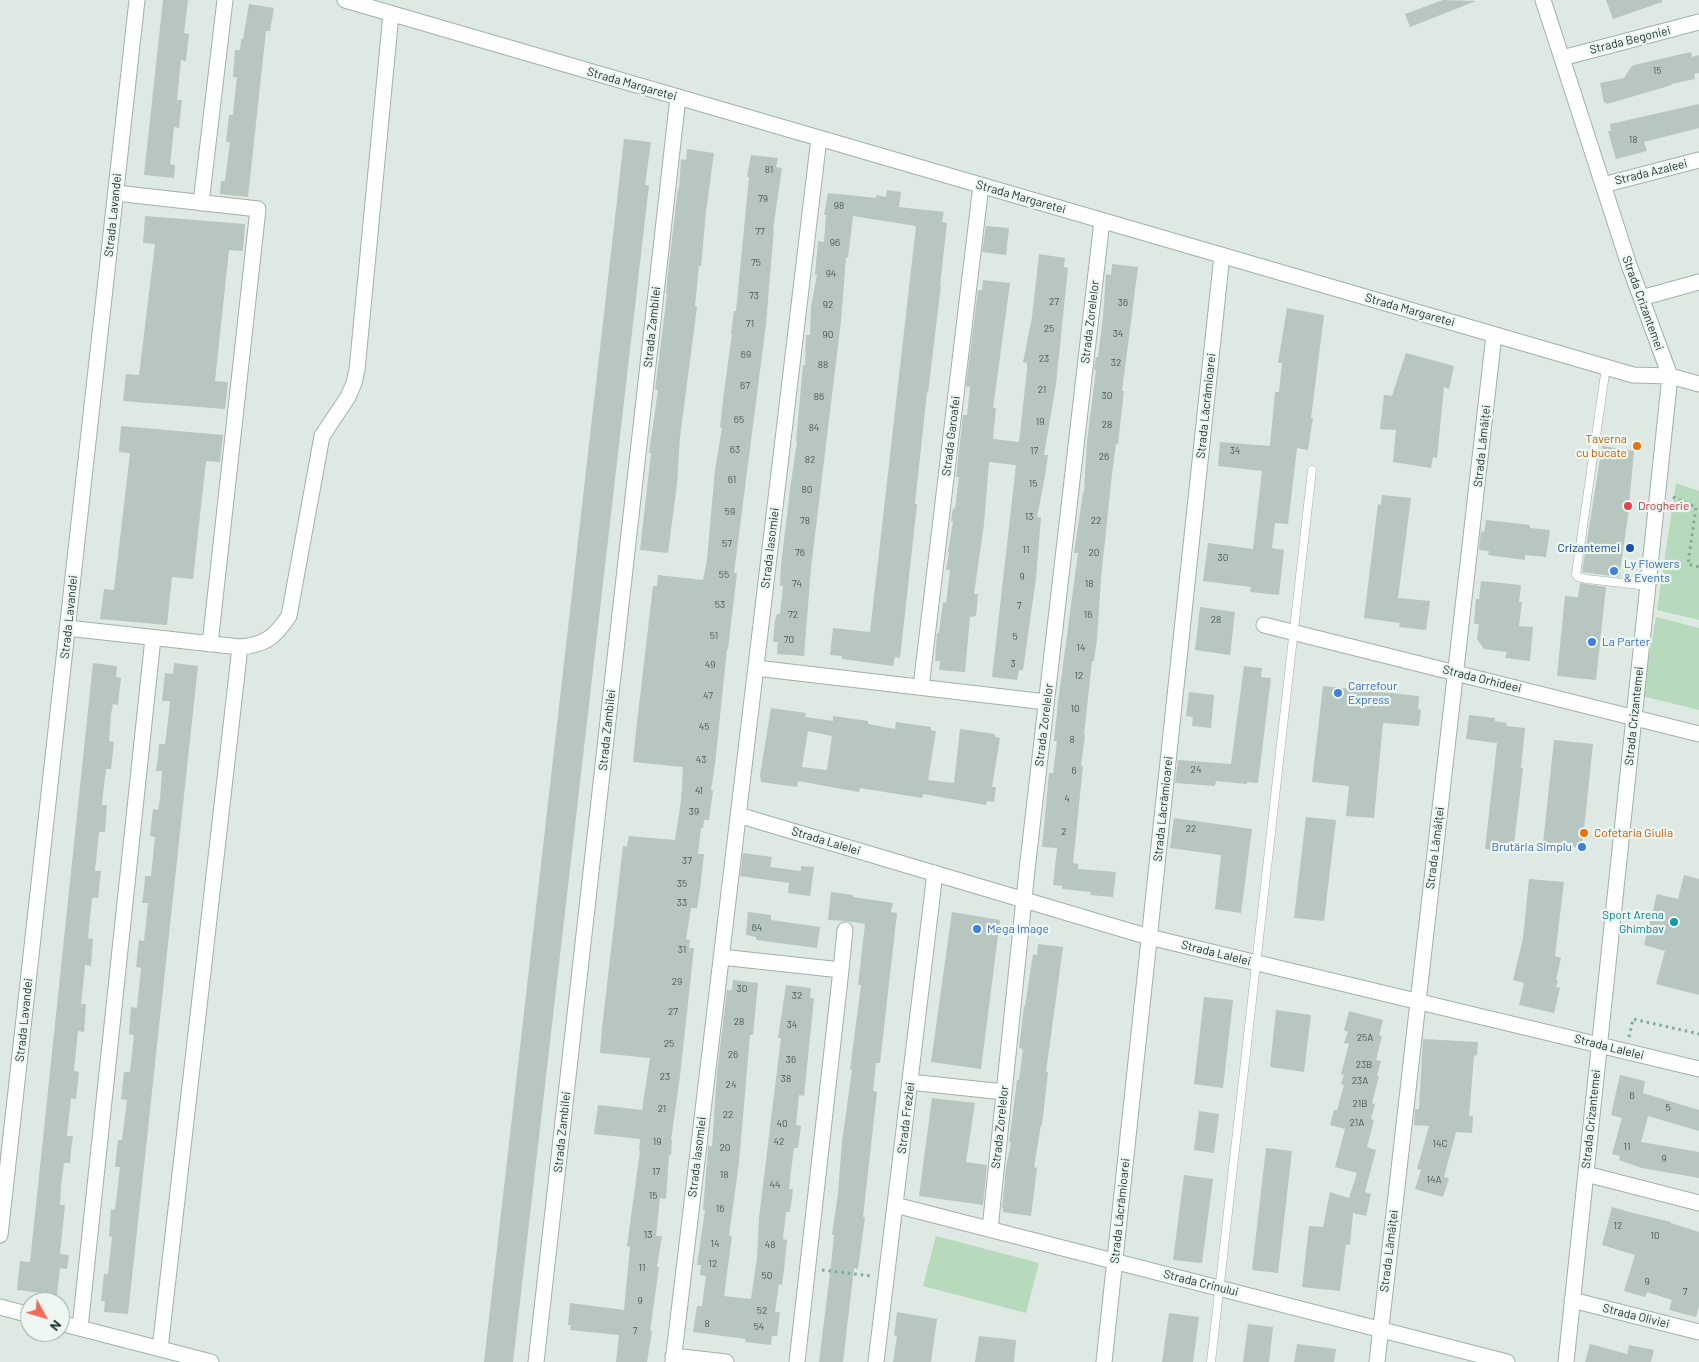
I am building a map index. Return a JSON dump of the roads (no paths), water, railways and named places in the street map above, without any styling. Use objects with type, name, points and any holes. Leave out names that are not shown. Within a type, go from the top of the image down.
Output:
[{"type":"street","name":"Strada Lavandei","points":[[0,1235],[137,0]]},
{"type":"street","points":[[202,203],[225,0]]},
{"type":"street","name":"Strada Margaretei","points":[[345,0],[1632,375],[1670,376],[1699,384]]},
{"type":"street","name":"Strada Crizantemei","points":[[1543,0],[1641,298],[1670,376],[1566,1362]]},
{"type":"street","points":[[67,628],[240,647],[255,646],[270,639],[289,616],[322,436],[348,397],[357,370],[392,14]]},
{"type":"street","name":"Strada Begoniei","points":[[1562,58],[1699,22]]},
{"type":"street","name":"Strada Zambilei","points":[[536,1362],[678,97]]},
{"type":"street","name":"Strada Iasomiei","points":[[726,1362],[673,1359],[819,138]]},
{"type":"street","name":"Strada Azaleei","points":[[1603,184],[1699,160]]},
{"type":"street","name":"Strada Garoafei","points":[[921,687],[981,185]]},
{"type":"street","points":[[116,193],[258,209],[210,644]]},
{"type":"street","name":"Strada Zorelelor","points":[[990,1229],[1024,900],[1102,220]]},
{"type":"street","name":"Strada Lăcrămioarei","points":[[1104,1362],[1222,256]]},
{"type":"street","points":[[1641,298],[1699,282]]},
{"type":"street","name":"Strada Lămâiței","points":[[1377,1362],[1494,335]]},
{"type":"street","name":"Strada Orhideei","points":[[1264,625],[1699,734]]},
{"type":"street","points":[[80,1328],[153,638]]},
{"type":"street","points":[[160,1349],[240,647]]},
{"type":"street","points":[[756,668],[1046,702]]},
{"type":"street","name":"Strada Lalelei","points":[[738,815],[1149,937],[1699,1069]]},
{"type":"street","name":"Strada Freziei","points":[[876,1362],[935,873]]},
{"type":"street","points":[[797,1362],[845,930]]},
{"type":"street","points":[[721,957],[840,970]]},
{"type":"street","points":[[910,1082],[1004,1092]]},
{"type":"street","points":[[1586,1174],[1699,1203]]},
{"type":"street","name":"Strada Crinului","points":[[895,1205],[1506,1362]]},
{"type":"street","name":"Strada Oliviei","points":[[1572,1300],[1699,1332]]},
{"type":"street","points":[[0,1307],[20,1312]]},
{"type":"street","points":[[70,1326],[211,1362]]},
{"type":"lane","points":[[1606,367],[1576,574],[1578,577],[1587,579],[1648,586]]},
{"type":"lane","points":[[1212,1362],[1312,470]]},
{"type":"place","name":"Taverna cu bucate","points":[[1637,446]]},
{"type":"place","name":"Drogherie","points":[[1628,506]]},
{"type":"place","name":"Crizantemei","points":[[1630,548]]},
{"type":"place","name":"Ly Flowers & Events","points":[[1614,571]]},
{"type":"place","name":"La Parter","points":[[1592,642]]},
{"type":"place","name":"Carrefour Express","points":[[1338,693]]},
{"type":"place","name":"Cofetaria Giulia","points":[[1584,833]]},
{"type":"place","name":"Brutăria Simplu","points":[[1582,847]]},
{"type":"place","name":"Sport Arena Ghimbav","points":[[1674,922]]},
{"type":"place","name":"Mega Image","points":[[977,929]]}]
